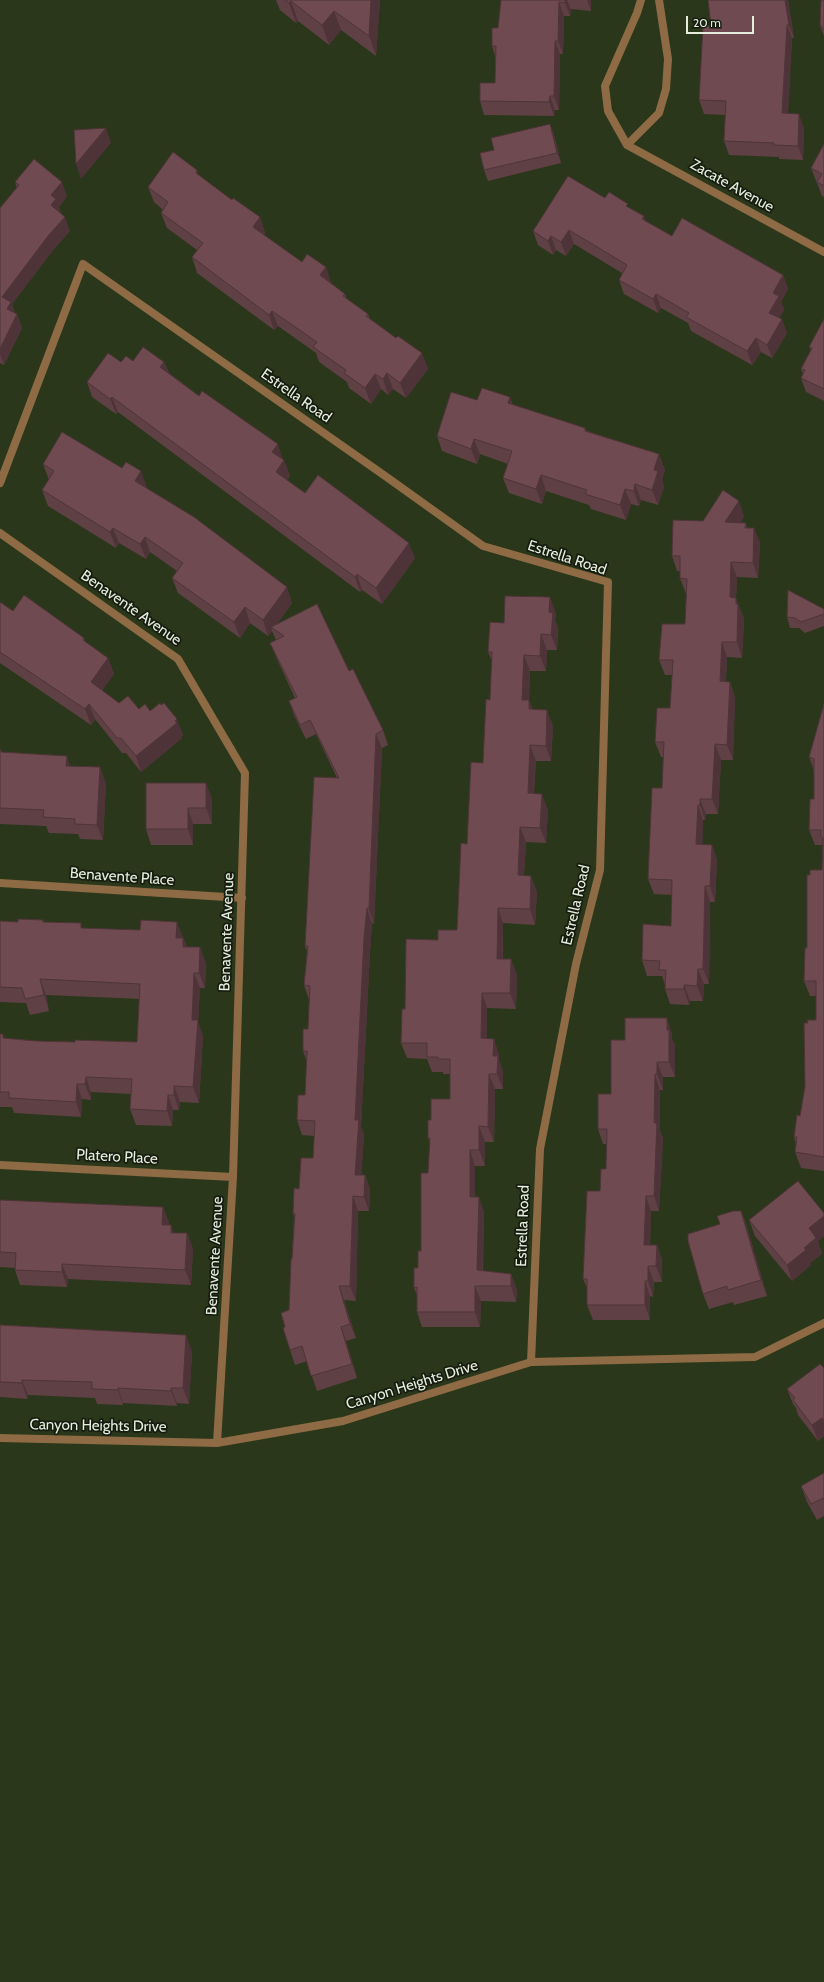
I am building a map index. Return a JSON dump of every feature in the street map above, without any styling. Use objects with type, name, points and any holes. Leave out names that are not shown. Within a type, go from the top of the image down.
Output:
[{"type":"street","points":[[640,0],[637,13],[605,86],[608,112],[627,145],[659,113],[666,89],[668,59],[659,0]]},
{"type":"street","name":"Zacate Avenue","points":[[627,145],[824,252]]},
{"type":"street","name":"Estrella Road","points":[[0,483],[83,264],[382,473],[483,546],[608,582],[600,870],[576,964],[540,1149],[531,1362]]},
{"type":"street","name":"Benavente Avenue","points":[[0,533],[178,659],[245,773],[233,1177],[217,1443]]},
{"type":"street","name":"Benavente Place","points":[[0,883],[242,898]]},
{"type":"street","name":"Platero Place","points":[[0,1165],[233,1177]]},
{"type":"street","name":"Canyon Heights Drive","points":[[0,1438],[217,1443],[343,1421],[531,1362],[756,1356],[824,1323]]},
{"type":"building","points":[[285,0],[371,0],[369,36],[334,11],[322,25],[291,1],[289,3]]},
{"type":"building","points":[[501,0],[565,0],[565,3],[559,2],[558,41],[555,41],[554,96],[550,96],[549,102],[480,101],[480,83],[495,83],[496,46],[492,46],[492,28],[498,28]]},
{"type":"building","points":[[708,0],[785,0],[789,25],[787,25],[782,113],[799,114],[798,146],[774,145],[774,143],[724,141],[726,101],[699,100],[703,26],[711,26]]},
{"type":"building","points":[[821,0],[824,0],[824,29],[820,26]]},
{"type":"building","points":[[550,124],[557,153],[484,170],[480,153],[494,150],[491,138]]},
{"type":"building","points":[[106,128],[76,164],[74,130]]},
{"type":"building","points":[[824,144],[824,186],[817,182],[822,174],[811,168]]},
{"type":"building","points":[[173,152],[197,170],[196,173],[232,200],[233,198],[260,217],[253,227],[302,262],[307,254],[326,267],[320,275],[345,294],[343,296],[368,314],[366,316],[396,338],[398,336],[422,353],[400,383],[387,373],[383,379],[375,374],[365,388],[344,373],[346,370],[313,347],[317,342],[272,311],[269,315],[192,257],[203,243],[161,213],[168,202],[148,187]]},
{"type":"building","points":[[34,159],[62,182],[51,195],[56,199],[51,205],[65,217],[48,236],[2,297],[11,302],[7,309],[17,314],[0,349],[0,208],[19,185],[15,182]]},
{"type":"building","points":[[568,176],[605,198],[609,192],[628,204],[626,206],[644,216],[642,219],[672,236],[682,218],[783,275],[773,293],[779,296],[769,313],[782,319],[767,345],[756,338],[747,351],[686,317],[689,313],[656,294],[653,299],[619,280],[627,265],[569,230],[561,242],[551,236],[548,241],[533,231]]},
{"type":"building","points":[[824,319],[824,389],[801,378],[805,370],[801,369],[812,348],[809,347]]},
{"type":"building","points":[[143,347],[164,362],[160,367],[199,396],[202,391],[278,444],[272,452],[284,460],[276,472],[305,493],[318,475],[409,543],[376,588],[357,574],[355,577],[112,397],[110,399],[87,382],[108,353],[121,362],[126,356],[133,361]]},
{"type":"building","points":[[482,388],[510,397],[508,403],[585,428],[585,431],[659,454],[654,470],[658,471],[652,490],[635,484],[634,491],[625,489],[620,505],[585,494],[587,490],[541,475],[536,489],[503,478],[512,451],[474,439],[471,449],[437,436],[451,392],[477,400]]},
{"type":"building","points":[[62,432],[122,468],[126,462],[141,471],[135,481],[194,517],[287,587],[263,620],[245,607],[234,622],[172,578],[183,563],[145,537],[140,544],[113,528],[110,532],[42,490],[54,471],[43,464]]},
{"type":"building","points":[[723,490],[739,501],[725,522],[746,523],[745,528],[754,528],[753,563],[731,562],[730,597],[736,598],[736,604],[738,604],[737,642],[722,642],[720,681],[730,682],[727,745],[715,744],[712,799],[700,799],[700,805],[698,805],[696,844],[712,845],[710,886],[705,886],[703,969],[698,969],[697,986],[684,985],[684,989],[665,989],[666,970],[659,970],[660,961],[642,960],[643,924],[671,926],[672,880],[648,879],[652,788],[662,788],[664,742],[655,742],[657,708],[670,708],[673,660],[659,660],[662,624],[685,624],[687,579],[680,578],[680,556],[672,556],[673,520],[703,521]]},
{"type":"building","points":[[788,590],[824,609],[824,614],[801,622],[795,618],[787,617]]},
{"type":"building","points":[[24,595],[84,638],[83,640],[108,658],[91,682],[119,703],[128,696],[139,709],[145,704],[150,711],[160,703],[161,705],[164,703],[177,719],[175,721],[177,723],[136,756],[121,738],[117,738],[89,704],[85,709],[0,652],[0,602],[13,611]]},
{"type":"building","points":[[505,596],[550,597],[549,612],[553,613],[551,635],[541,634],[540,656],[524,655],[522,700],[529,700],[529,709],[547,710],[546,746],[530,745],[528,793],[542,794],[540,828],[520,827],[518,875],[531,876],[530,909],[498,908],[497,959],[511,959],[510,993],[482,993],[481,1038],[494,1039],[493,1056],[498,1056],[497,1074],[489,1074],[488,1127],[479,1126],[479,1150],[470,1150],[470,1197],[479,1197],[477,1270],[511,1274],[511,1286],[475,1286],[475,1312],[417,1312],[417,1287],[414,1288],[414,1268],[418,1268],[418,1251],[421,1251],[421,1173],[428,1173],[430,1138],[428,1138],[428,1120],[431,1120],[431,1099],[450,1099],[450,1059],[427,1057],[427,1043],[401,1043],[402,1009],[405,1009],[406,939],[438,940],[438,930],[457,930],[461,843],[467,844],[471,762],[483,763],[486,699],[490,700],[492,652],[488,652],[490,622],[504,623]]},
{"type":"building","points":[[317,604],[349,671],[353,669],[383,730],[376,734],[369,909],[367,908],[364,938],[355,1120],[359,1120],[355,1175],[365,1175],[364,1197],[353,1196],[350,1286],[339,1286],[350,1324],[341,1327],[352,1364],[311,1376],[302,1346],[290,1350],[283,1328],[285,1327],[281,1313],[289,1310],[295,1214],[293,1213],[294,1188],[299,1189],[301,1158],[313,1158],[315,1121],[297,1120],[298,1095],[305,1095],[307,1051],[303,1051],[303,1029],[308,1029],[310,986],[304,985],[308,946],[305,946],[314,777],[339,778],[310,720],[300,725],[289,701],[297,697],[270,643],[284,636],[271,627]]},
{"type":"building","points":[[824,704],[824,1157],[795,1152],[797,1137],[794,1137],[797,1115],[800,1116],[805,1086],[804,1023],[808,1023],[807,1020],[816,1020],[816,981],[804,981],[805,948],[807,948],[807,875],[810,875],[810,870],[822,870],[823,838],[821,837],[821,830],[809,830],[810,799],[814,799],[814,759],[809,757]]},
{"type":"building","points":[[0,750],[1,752],[67,756],[66,766],[100,767],[97,825],[75,824],[75,819],[43,817],[44,810],[0,808]]},
{"type":"building","points":[[146,783],[206,783],[206,808],[188,808],[188,829],[146,829]]},
{"type":"building","points":[[18,919],[43,920],[43,922],[81,923],[81,928],[140,930],[141,920],[177,922],[176,938],[183,938],[183,947],[200,947],[199,973],[194,973],[192,1020],[198,1020],[193,1087],[174,1086],[174,1095],[168,1095],[167,1111],[130,1109],[132,1079],[86,1077],[85,1084],[77,1084],[76,1102],[9,1098],[9,1092],[0,1092],[0,1034],[3,1034],[3,1038],[36,1041],[75,1042],[75,1040],[137,1042],[140,984],[40,979],[44,995],[25,999],[22,988],[0,987],[0,921],[18,922]]},
{"type":"building","points":[[625,1018],[667,1018],[667,1030],[669,1030],[669,1062],[657,1062],[657,1074],[655,1074],[654,1123],[657,1123],[654,1196],[646,1196],[644,1245],[657,1245],[656,1266],[648,1266],[648,1281],[645,1281],[645,1305],[587,1305],[587,1279],[583,1279],[587,1191],[600,1191],[601,1169],[606,1169],[607,1129],[598,1129],[598,1094],[611,1094],[611,1040],[625,1040]]},
{"type":"building","points":[[798,1181],[824,1213],[824,1216],[809,1228],[816,1238],[804,1248],[806,1250],[787,1265],[749,1220]]},
{"type":"building","points":[[0,1200],[163,1207],[162,1225],[171,1225],[171,1233],[187,1233],[185,1270],[62,1264],[62,1272],[15,1270],[16,1253],[0,1252]]},
{"type":"building","points":[[733,1211],[741,1211],[761,1280],[728,1290],[727,1286],[703,1294],[688,1241],[688,1234],[720,1224],[717,1216]]},
{"type":"building","points":[[0,1325],[186,1335],[183,1388],[171,1388],[171,1391],[118,1388],[118,1390],[92,1389],[92,1382],[22,1380],[22,1383],[0,1382]]},
{"type":"building","points":[[820,1364],[824,1368],[824,1421],[822,1418],[812,1425],[793,1400],[795,1398],[787,1389]]},
{"type":"building","points":[[824,1473],[824,1500],[823,1498],[811,1504],[801,1486]]}]
